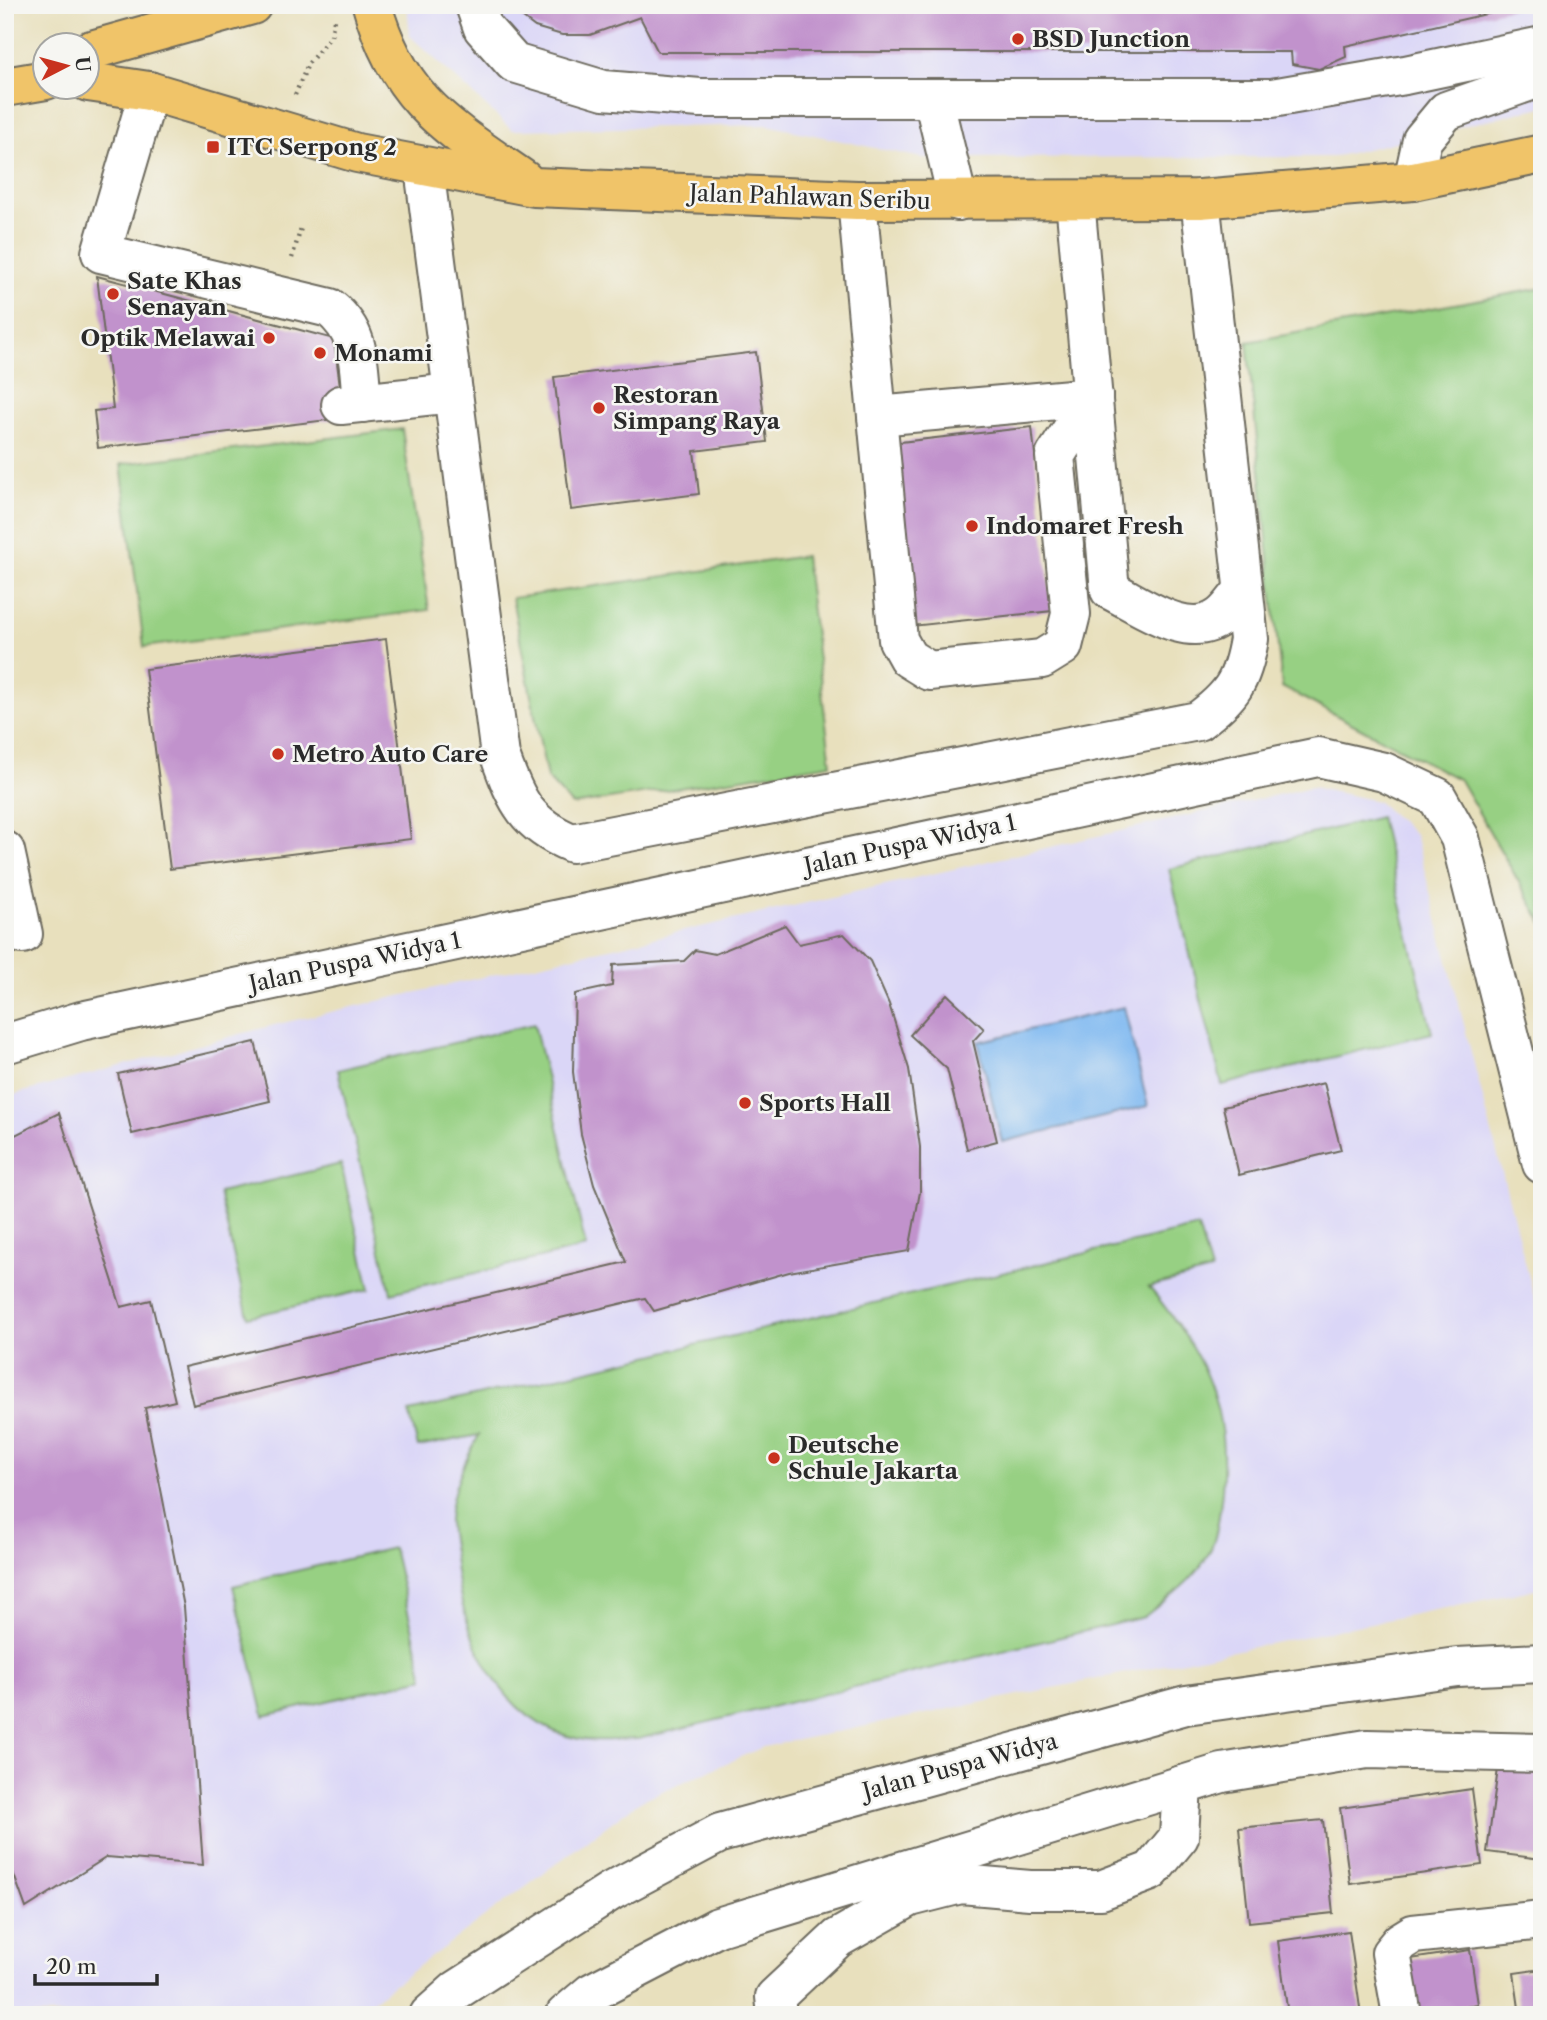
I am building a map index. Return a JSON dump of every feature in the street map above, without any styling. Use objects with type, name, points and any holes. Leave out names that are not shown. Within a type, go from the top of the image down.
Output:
[{"type":"main road","points":[[102,47],[252,5]]},
{"type":"main road","points":[[372,5],[391,61],[421,101],[450,128],[534,187]]},
{"type":"main road","name":"Jalan Pahlawan Seribu","points":[[102,84],[149,91],[303,138],[424,168],[534,187],[857,200],[1200,199],[1413,181],[1542,154]]},
{"type":"street","points":[[475,5],[483,28],[514,63],[604,90],[700,99],[1272,98],[1405,75],[1542,46]]},
{"type":"street","points":[[1413,181],[1422,140],[1446,111],[1542,77]]},
{"type":"street","points":[[149,91],[102,253],[330,308],[344,319],[356,339],[352,404],[453,393]]},
{"type":"street","points":[[933,98],[958,201]]},
{"type":"street","points":[[424,168],[500,756],[511,786],[525,810],[547,833],[572,843],[1198,721],[1232,692],[1244,670],[1249,639],[1200,199]]},
{"type":"street","points":[[857,200],[898,640],[908,658],[929,671],[1042,659],[1063,646],[1071,614],[1055,456],[1093,397]]},
{"type":"street","points":[[1075,200],[1110,590],[1195,628],[1220,617],[1243,591]]},
{"type":"street","points":[[877,416],[1093,397]]},
{"type":"street","name":"Jalan Puspa Widya 1","points":[[5,1044],[95,1018],[1318,757],[1384,772],[1437,797],[1460,838],[1542,1164]]},
{"type":"street","points":[[5,851],[23,934]]},
{"type":"street","name":"Jalan Puspa Widya","points":[[429,2015],[457,1990],[611,1891],[720,1833],[1186,1705],[1457,1667],[1542,1663]]},
{"type":"street","points":[[565,2015],[591,1993],[718,1927],[1222,1773],[1367,1749],[1542,1753]]},
{"type":"street","points":[[777,2015],[775,1997],[838,1938],[910,1897],[961,1884],[1030,1890],[1101,1890],[1151,1871],[1179,1838],[1182,1785]]},
{"type":"street","points":[[1402,2015],[1391,1953],[1400,1942],[1413,1934],[1542,1920]]},
{"type":"path","points":[[296,103],[295,94],[308,64],[331,36],[334,16]]},
{"type":"shaded area","points":[[407,5],[1542,5],[1542,107],[1333,157],[922,158],[767,125],[512,130],[410,36]]},
{"type":"shaded area","name":"Deutsche Schule Jakarta","points":[[1312,787],[1377,801],[1415,834],[1542,1328],[1542,1588],[763,1747],[640,1801],[353,2015],[5,2015],[5,1097],[278,1024]]},
{"type":"green space","points":[[1542,288],[1542,922],[1460,780],[1282,687],[1247,342]]},
{"type":"green space","points":[[402,429],[429,610],[144,647],[121,464]]},
{"type":"green space","points":[[805,556],[831,764],[572,805],[547,778],[512,598]]},
{"type":"green space","points":[[1380,817],[1432,1033],[1222,1085],[1169,869]]},
{"type":"green space","points":[[534,1024],[586,1247],[391,1293],[338,1070]]},
{"type":"green space","points":[[341,1164],[370,1289],[248,1317],[219,1193]]},
{"type":"green space","points":[[1198,1227],[1211,1271],[1149,1287],[1198,1357],[1217,1406],[1223,1460],[1219,1513],[1215,1536],[1205,1560],[1182,1587],[1144,1617],[638,1739],[586,1740],[550,1729],[526,1714],[505,1693],[488,1669],[465,1614],[449,1525],[456,1486],[479,1435],[418,1447],[409,1412]]},
{"type":"green space","points":[[393,1548],[424,1678],[264,1716],[233,1586]]},
{"type":"water","points":[[1124,1007],[1148,1106],[1002,1142],[978,1042]]},
{"type":"building","name":"BSD Junction","points":[[506,5],[1522,6],[1345,46],[1346,57],[1319,69],[1292,64],[1291,52],[658,52],[640,17],[590,35],[562,35],[535,27]]},
{"type":"building","points":[[97,276],[334,339],[344,418],[98,448],[94,411],[113,409]]},
{"type":"building","points":[[756,352],[767,442],[694,451],[699,494],[571,510],[554,377]]},
{"type":"building","name":"Indomaret Fresh","points":[[1032,427],[1052,611],[912,626],[892,443]]},
{"type":"building","name":"Metro Auto Care","points":[[386,639],[411,839],[170,869],[145,669]]},
{"type":"building","name":"Sports Hall","points":[[785,925],[799,944],[844,934],[870,961],[889,1004],[909,1069],[920,1147],[920,1192],[909,1251],[789,1272],[654,1311],[645,1298],[193,1405],[184,1367],[626,1262],[594,1185],[581,1134],[573,1072],[575,994],[612,986],[613,965],[684,961],[695,950],[715,954]]},
{"type":"building","points":[[947,994],[984,1029],[973,1041],[997,1141],[967,1149],[947,1069],[910,1035]]},
{"type":"building","points":[[255,1042],[270,1101],[132,1134],[118,1074]]},
{"type":"building","points":[[1324,1083],[1341,1150],[1239,1175],[1223,1107]]},
{"type":"building","points":[[59,1113],[121,1307],[151,1300],[175,1401],[145,1408],[184,1607],[203,1865],[107,1857],[26,1908],[5,1850],[5,1140]]},
{"type":"building","points":[[1499,1761],[1542,1767],[1542,1859],[1487,1852]]},
{"type":"building","points":[[1472,1789],[1482,1865],[1350,1884],[1340,1808]]},
{"type":"building","points":[[1323,1820],[1333,1913],[1249,1922],[1239,1828]]},
{"type":"building","points":[[1349,1931],[1361,2015],[1288,2015],[1278,1941]]},
{"type":"building","points":[[1470,1950],[1478,2004],[1413,2014],[1404,1960]]},
{"type":"building","points":[[1542,1969],[1542,2015],[1520,2015],[1514,1973]]},
{"type":"place","name":"BSD Junction","points":[[1018,39]]},
{"type":"place","name":"ITC Serpong 2","points":[[213,147]]},
{"type":"place","name":"Sate Khas Senayan","points":[[113,294]]},
{"type":"place","name":"Optik Melawai","points":[[269,338]]},
{"type":"place","name":"Monami","points":[[320,353]]},
{"type":"place","name":"Restoran Simpang Raya","points":[[599,408]]},
{"type":"place","name":"Indomaret Fresh","points":[[972,526]]},
{"type":"place","name":"Metro Auto Care","points":[[278,754]]},
{"type":"place","name":"Sports Hall","points":[[745,1103]]},
{"type":"place","name":"Deutsche Schule Jakarta","points":[[774,1458]]}]
